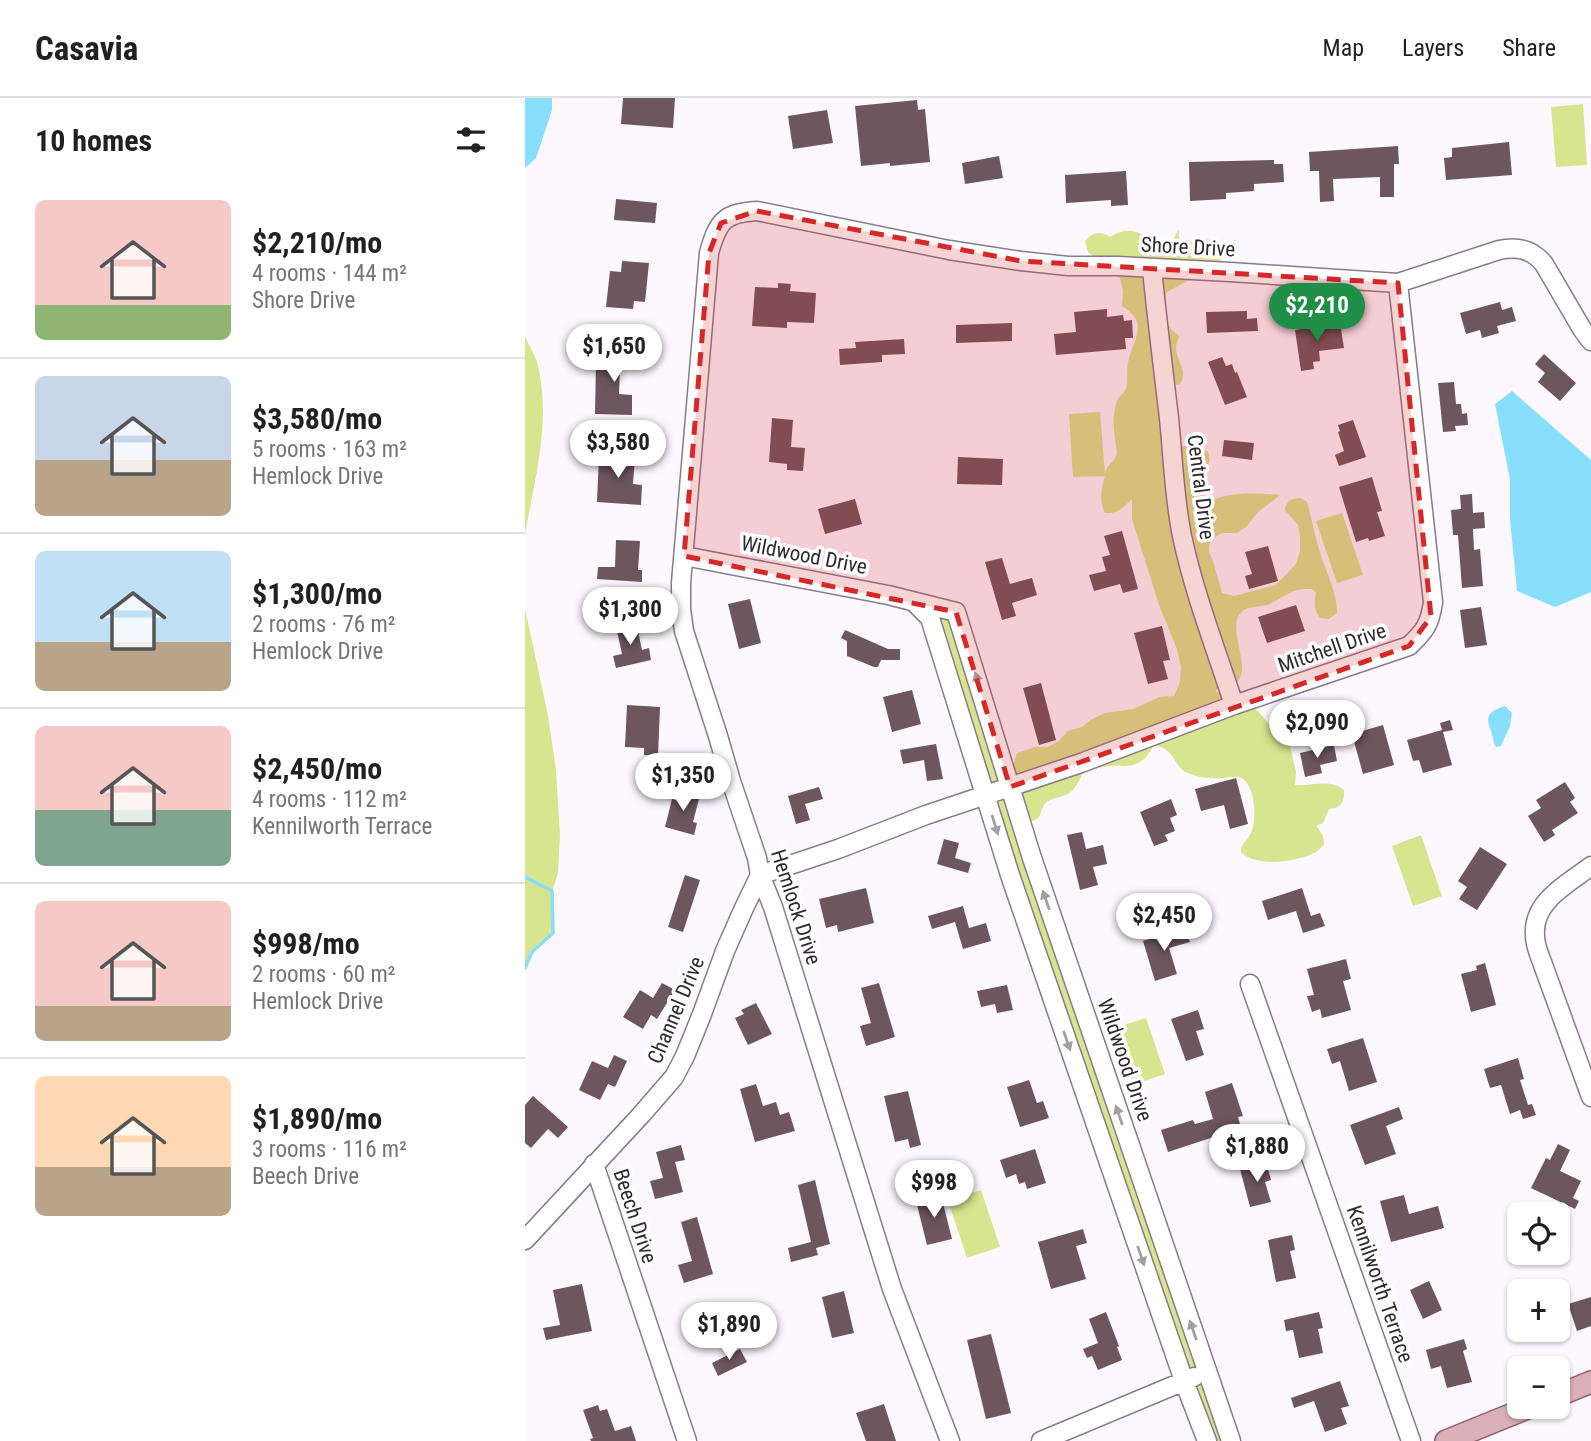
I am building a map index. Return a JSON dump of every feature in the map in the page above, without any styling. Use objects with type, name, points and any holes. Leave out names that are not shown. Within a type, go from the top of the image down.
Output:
[{"type":"main road","points":[[1570,1391],[1591,1382]]},
{"type":"main road","points":[[1446,1441],[1507,1416]]},
{"type":"street","name":"Shore Drive","points":[[734,215],[757,211],[949,250],[1068,266],[1267,274],[1398,284],[1512,247],[1528,250],[1544,264],[1591,341]]},
{"type":"street","name":"Hemlock Drive","points":[[734,215],[721,223],[709,253],[681,583],[684,631],[892,1289],[950,1441]]},
{"type":"street","name":"Central Drive","points":[[1152,269],[1181,533],[1234,705]]},
{"type":"street","name":"Mitchell Drive","points":[[760,875],[1081,763],[1234,705],[1409,646],[1421,634],[1431,617],[1433,601],[1398,284]]},
{"type":"street","name":"Wildwood Drive","points":[[684,556],[888,595],[956,612],[1036,870],[1231,1441]]},
{"type":"street","points":[[915,602],[930,618],[1010,875],[1207,1441]]},
{"type":"street","points":[[1591,866],[1543,905],[1535,923],[1535,936],[1591,1097]]},
{"type":"street","name":"Channel Drive","points":[[525,1240],[674,1077],[702,1014],[734,929],[760,875]]},
{"type":"street","name":"Kennilworth Terrace","points":[[1250,984],[1411,1441]]},
{"type":"street","name":"Beech Drive","points":[[594,1164],[687,1441]]},
{"type":"street","points":[[1041,1441],[1207,1371]]},
{"type":"highlighted area","points":[[757,211],[1021,261],[1398,283],[1431,617],[1409,646],[1010,787],[956,612],[684,556],[709,253],[721,223]]},
{"type":"green space","points":[[1583,104],[1587,165],[1556,167],[1551,107]]},
{"type":"green space","points":[[1179,229],[1179,246],[1194,240],[1209,240],[1219,246],[1221,253],[1221,263],[1167,292],[1165,298],[1167,322],[1179,336],[1176,346],[1183,371],[1179,385],[1172,384],[1180,446],[1196,446],[1208,452],[1209,458],[1207,466],[1191,479],[1204,492],[1207,502],[1234,494],[1280,495],[1237,533],[1222,533],[1212,539],[1209,552],[1222,593],[1234,596],[1276,585],[1296,564],[1300,551],[1298,525],[1285,510],[1290,501],[1301,498],[1307,502],[1335,598],[1337,613],[1329,619],[1320,618],[1318,615],[1315,606],[1316,593],[1312,589],[1293,592],[1267,605],[1246,609],[1240,614],[1236,630],[1241,675],[1234,684],[1215,691],[1257,710],[1268,723],[1280,728],[1288,737],[1296,772],[1295,785],[1332,784],[1344,790],[1341,804],[1337,808],[1329,809],[1323,823],[1316,826],[1323,837],[1323,845],[1308,856],[1289,861],[1267,862],[1248,857],[1241,852],[1254,824],[1253,800],[1244,780],[1236,777],[1206,778],[1190,774],[1180,768],[1161,747],[1154,745],[1146,757],[1134,765],[1085,770],[1073,790],[1047,802],[1039,817],[1034,820],[1029,821],[1014,779],[1017,753],[1035,747],[1048,747],[1059,741],[1068,731],[1082,727],[1105,713],[1134,709],[1159,697],[1174,696],[1180,682],[1181,667],[1177,649],[1159,605],[1132,519],[1132,499],[1117,511],[1105,513],[1101,494],[1105,476],[1073,477],[1069,414],[1100,412],[1105,474],[1117,453],[1114,416],[1117,400],[1126,388],[1128,363],[1138,326],[1136,319],[1122,306],[1120,278],[1105,259],[1094,257],[1088,252],[1085,241],[1096,233],[1110,237],[1133,231],[1166,246],[1171,243]]},
{"type":"green space","points":[[525,337],[537,362],[543,405],[537,470],[525,534]]},
{"type":"green space","points":[[1342,513],[1363,575],[1337,583],[1316,521]]},
{"type":"green space","points":[[525,609],[548,715],[556,770],[560,835],[558,873],[552,892],[553,933],[532,952],[525,968]]},
{"type":"green space","points":[[956,612],[1231,1441],[1207,1441],[930,619]]},
{"type":"green space","points":[[1421,835],[1442,896],[1413,906],[1392,846]]},
{"type":"green space","points":[[1146,1018],[1165,1074],[1133,1085],[1114,1028]]},
{"type":"green space","points":[[981,1190],[1000,1247],[967,1258],[948,1201]]},
{"type":"water","points":[[525,98],[552,98],[552,110],[536,158],[525,168]]},
{"type":"water","points":[[1512,391],[1591,460],[1591,592],[1555,607],[1517,591],[1510,519],[1510,480],[1495,404]]},
{"type":"water","points":[[1505,706],[1512,713],[1510,726],[1501,746],[1496,747],[1488,717]]},
{"type":"building","points":[[623,98],[675,98],[673,128],[621,124]]},
{"type":"building","points":[[917,100],[918,110],[925,109],[930,162],[861,166],[855,106]]},
{"type":"building","points":[[827,110],[833,143],[793,149],[788,116]]},
{"type":"building","points":[[1509,142],[1512,175],[1446,180],[1444,158],[1452,157],[1452,148]]},
{"type":"building","points":[[1398,146],[1399,164],[1394,164],[1394,197],[1380,197],[1380,177],[1333,179],[1334,201],[1320,202],[1319,171],[1310,171],[1309,152]]},
{"type":"building","points":[[999,156],[1003,178],[965,184],[962,163]]},
{"type":"building","points":[[1274,160],[1274,164],[1283,164],[1284,182],[1254,184],[1254,191],[1226,193],[1226,199],[1190,201],[1189,162]]},
{"type":"building","points":[[1126,171],[1128,205],[1111,206],[1111,200],[1066,203],[1065,175]]},
{"type":"building","points":[[616,199],[657,203],[655,223],[614,220]]},
{"type":"building","points":[[622,261],[649,263],[645,302],[634,301],[633,309],[606,307],[610,271],[621,272]]},
{"type":"building","points":[[778,283],[791,284],[790,291],[816,293],[814,323],[787,322],[787,328],[752,326],[755,287],[778,288]]},
{"type":"building","points":[[1500,302],[1502,310],[1512,307],[1516,321],[1497,326],[1499,333],[1482,338],[1480,330],[1466,334],[1460,313]]},
{"type":"building","points":[[1107,309],[1107,317],[1123,315],[1124,321],[1132,320],[1133,338],[1125,338],[1126,349],[1056,355],[1054,334],[1076,332],[1074,312]]},
{"type":"building","points":[[1247,311],[1247,319],[1257,318],[1258,331],[1207,333],[1206,312]]},
{"type":"building","points":[[1012,323],[1012,341],[956,343],[956,325]]},
{"type":"building","points":[[1340,323],[1344,348],[1319,351],[1320,361],[1313,362],[1314,369],[1301,371],[1295,330]]},
{"type":"building","points":[[904,339],[905,354],[882,355],[882,362],[840,365],[839,349],[856,348],[855,342]]},
{"type":"building","points":[[611,351],[639,352],[639,369],[620,369],[619,394],[632,395],[632,415],[595,414],[596,360],[610,361]]},
{"type":"building","points":[[1544,354],[1576,383],[1560,401],[1538,382],[1545,373],[1535,364]]},
{"type":"building","points":[[1222,357],[1226,366],[1232,364],[1235,373],[1237,372],[1247,397],[1225,405],[1208,362]]},
{"type":"building","points":[[1454,382],[1456,404],[1461,404],[1462,414],[1467,413],[1468,425],[1455,426],[1456,431],[1443,432],[1438,383]]},
{"type":"building","points":[[772,418],[793,420],[791,447],[805,448],[803,471],[787,470],[787,464],[769,462]]},
{"type":"building","points":[[1353,420],[1366,457],[1339,466],[1335,455],[1344,451],[1338,425]]},
{"type":"building","points":[[1224,440],[1254,443],[1252,460],[1222,456]]},
{"type":"building","points":[[599,454],[635,456],[633,484],[642,485],[641,505],[597,502]]},
{"type":"building","points":[[958,457],[1003,459],[1002,485],[957,484]]},
{"type":"building","points":[[1372,477],[1382,511],[1377,512],[1385,536],[1356,542],[1339,487]]},
{"type":"building","points":[[1472,494],[1473,513],[1484,512],[1485,528],[1473,529],[1474,550],[1480,549],[1483,586],[1462,588],[1458,535],[1453,535],[1451,510],[1461,509],[1460,495]]},
{"type":"building","points":[[855,499],[862,524],[825,534],[818,509]]},
{"type":"building","points":[[1122,531],[1138,589],[1123,593],[1120,584],[1094,591],[1089,575],[1106,571],[1102,557],[1110,555],[1104,536]]},
{"type":"building","points":[[616,540],[640,541],[638,570],[642,570],[642,582],[597,579],[598,567],[615,567]]},
{"type":"building","points":[[1268,546],[1278,581],[1249,589],[1245,576],[1252,574],[1245,552]]},
{"type":"building","points":[[1002,558],[1010,584],[1032,578],[1037,595],[1012,603],[1016,616],[1002,620],[985,562]]},
{"type":"building","points":[[750,599],[761,643],[739,649],[728,604]]},
{"type":"building","points":[[1296,605],[1305,631],[1267,643],[1258,617]]},
{"type":"building","points":[[1481,607],[1487,645],[1465,648],[1460,610]]},
{"type":"building","points":[[636,622],[642,650],[649,648],[651,660],[616,668],[613,656],[622,654],[616,626]]},
{"type":"building","points":[[1162,626],[1170,660],[1163,661],[1168,679],[1148,684],[1134,633]]},
{"type":"building","points":[[845,630],[888,649],[900,649],[900,660],[881,660],[878,667],[874,667],[847,656],[847,641],[841,638]]},
{"type":"building","points":[[1041,683],[1056,740],[1039,745],[1023,688]]},
{"type":"building","points":[[912,690],[921,724],[892,732],[883,697]]},
{"type":"building","points":[[627,705],[660,707],[658,756],[644,755],[644,748],[625,747]]},
{"type":"building","points":[[1450,720],[1453,730],[1443,732],[1452,765],[1423,773],[1419,760],[1413,761],[1407,740],[1442,730],[1440,723]]},
{"type":"building","points":[[1383,725],[1394,765],[1363,774],[1352,734]]},
{"type":"building","points":[[936,744],[943,779],[927,781],[924,760],[903,764],[900,750]]},
{"type":"building","points":[[1334,745],[1337,761],[1320,765],[1322,773],[1305,777],[1300,753]]},
{"type":"building","points":[[1236,778],[1248,824],[1230,829],[1224,805],[1201,811],[1195,789]]},
{"type":"building","points":[[1565,782],[1575,798],[1570,802],[1578,813],[1552,830],[1555,835],[1544,842],[1528,816],[1541,808],[1536,800]]},
{"type":"building","points":[[819,787],[823,799],[805,804],[810,820],[796,824],[788,796]]},
{"type":"building","points":[[682,791],[700,795],[693,822],[697,823],[694,835],[665,827],[672,799],[679,801]]},
{"type":"building","points":[[1171,799],[1177,815],[1170,818],[1175,831],[1165,835],[1168,841],[1154,846],[1140,812]]},
{"type":"building","points":[[1082,832],[1086,849],[1103,845],[1107,864],[1093,867],[1098,885],[1080,890],[1067,835]]},
{"type":"building","points":[[944,839],[959,843],[955,858],[971,863],[968,873],[937,864]]},
{"type":"building","points":[[1480,847],[1507,864],[1477,910],[1459,899],[1467,887],[1458,881]]},
{"type":"building","points":[[685,875],[700,880],[683,932],[668,927]]},
{"type":"building","points":[[866,888],[874,923],[838,932],[837,925],[826,928],[819,899]]},
{"type":"building","points":[[1302,888],[1311,916],[1320,913],[1325,926],[1303,933],[1296,911],[1268,920],[1262,901]]},
{"type":"building","points":[[963,906],[969,928],[986,923],[991,941],[963,949],[955,922],[932,929],[928,916]]},
{"type":"building","points":[[1185,928],[1190,942],[1169,948],[1177,974],[1155,981],[1143,941]]},
{"type":"building","points":[[1346,959],[1351,979],[1343,981],[1351,1010],[1322,1018],[1320,1009],[1312,1012],[1307,996],[1314,995],[1307,969]]},
{"type":"building","points":[[1485,963],[1496,1005],[1471,1012],[1461,974],[1477,970],[1476,966]]},
{"type":"building","points":[[662,983],[675,990],[657,1019],[651,1015],[643,1029],[623,1017],[640,990],[653,998]]},
{"type":"building","points":[[879,983],[895,1037],[866,1046],[860,1026],[871,1023],[861,988]]},
{"type":"building","points":[[1007,985],[1013,1010],[997,1013],[995,1004],[981,1007],[977,991]]},
{"type":"building","points":[[756,1003],[772,1034],[748,1045],[735,1018],[744,1014],[741,1010]]},
{"type":"building","points":[[1198,1010],[1204,1029],[1196,1031],[1204,1055],[1186,1061],[1171,1019]]},
{"type":"building","points":[[1363,1038],[1377,1082],[1349,1091],[1340,1061],[1332,1064],[1327,1049]]},
{"type":"building","points":[[614,1055],[627,1061],[615,1087],[608,1084],[600,1100],[579,1090],[592,1061],[608,1068]]},
{"type":"building","points":[[1518,1058],[1524,1079],[1520,1080],[1528,1105],[1532,1104],[1536,1115],[1523,1119],[1520,1110],[1510,1114],[1501,1085],[1490,1088],[1484,1069]]},
{"type":"building","points":[[1029,1080],[1037,1103],[1043,1101],[1049,1118],[1020,1127],[1007,1087]]},
{"type":"building","points":[[1232,1083],[1243,1116],[1238,1117],[1241,1128],[1168,1152],[1161,1130],[1193,1120],[1195,1124],[1213,1119],[1205,1092]]},
{"type":"building","points":[[756,1084],[763,1106],[776,1102],[780,1115],[789,1112],[795,1131],[755,1142],[740,1089]]},
{"type":"building","points":[[908,1091],[921,1145],[910,1148],[908,1139],[895,1142],[884,1096]]},
{"type":"building","points":[[533,1096],[568,1127],[558,1138],[548,1129],[531,1148],[525,1143],[525,1105]]},
{"type":"building","points":[[1399,1107],[1403,1119],[1386,1126],[1396,1154],[1365,1165],[1350,1125]]},
{"type":"building","points":[[1558,1144],[1570,1150],[1560,1171],[1581,1181],[1573,1198],[1579,1201],[1575,1209],[1570,1207],[1570,1202],[1560,1202],[1531,1188],[1546,1158],[1550,1160]]},
{"type":"building","points":[[681,1145],[685,1160],[675,1162],[683,1192],[655,1199],[650,1181],[663,1178],[656,1152]]},
{"type":"building","points":[[1035,1149],[1046,1183],[1027,1189],[1025,1182],[1019,1184],[1016,1174],[1006,1178],[1000,1160]]},
{"type":"building","points":[[1266,1162],[1271,1180],[1265,1182],[1271,1202],[1250,1207],[1240,1169]]},
{"type":"building","points":[[815,1180],[830,1244],[816,1248],[818,1255],[791,1262],[788,1248],[811,1242],[798,1185]]},
{"type":"building","points":[[941,1195],[952,1239],[927,1245],[916,1201]]},
{"type":"building","points":[[1404,1195],[1409,1214],[1438,1206],[1444,1228],[1391,1242],[1380,1201]]},
{"type":"building","points":[[697,1217],[713,1274],[684,1283],[678,1265],[692,1261],[681,1222]]},
{"type":"building","points":[[1083,1229],[1087,1243],[1076,1246],[1086,1279],[1051,1289],[1038,1242]]},
{"type":"building","points":[[1292,1235],[1295,1250],[1290,1251],[1296,1278],[1276,1282],[1268,1240]]},
{"type":"building","points":[[1429,1281],[1442,1310],[1423,1319],[1410,1290]]},
{"type":"building","points":[[582,1284],[592,1331],[546,1340],[543,1328],[560,1325],[553,1290]]},
{"type":"building","points":[[844,1291],[854,1333],[832,1338],[822,1297]]},
{"type":"building","points":[[1591,1297],[1591,1326],[1577,1331],[1570,1303]]},
{"type":"building","points":[[1106,1312],[1122,1360],[1098,1370],[1092,1356],[1087,1358],[1083,1349],[1098,1343],[1089,1319]]},
{"type":"building","points":[[1319,1312],[1323,1328],[1318,1329],[1323,1353],[1299,1358],[1293,1330],[1286,1331],[1284,1320]]},
{"type":"building","points":[[991,1334],[1011,1413],[986,1419],[967,1340]]},
{"type":"building","points":[[1464,1339],[1467,1349],[1463,1351],[1472,1382],[1447,1388],[1441,1366],[1431,1369],[1426,1350]]},
{"type":"building","points":[[740,1349],[747,1362],[718,1376],[712,1363]]},
{"type":"building","points":[[1340,1381],[1349,1406],[1341,1408],[1347,1424],[1325,1432],[1314,1401],[1294,1408],[1291,1398]]},
{"type":"building","points":[[884,1404],[896,1441],[866,1441],[856,1413]]},
{"type":"building","points":[[598,1405],[600,1411],[607,1409],[615,1431],[631,1426],[636,1441],[591,1441],[590,1439],[601,1436],[593,1438],[583,1410]]},
{"type":"waterway","points":[[525,877],[552,891],[553,933],[532,952],[525,968]]}]
